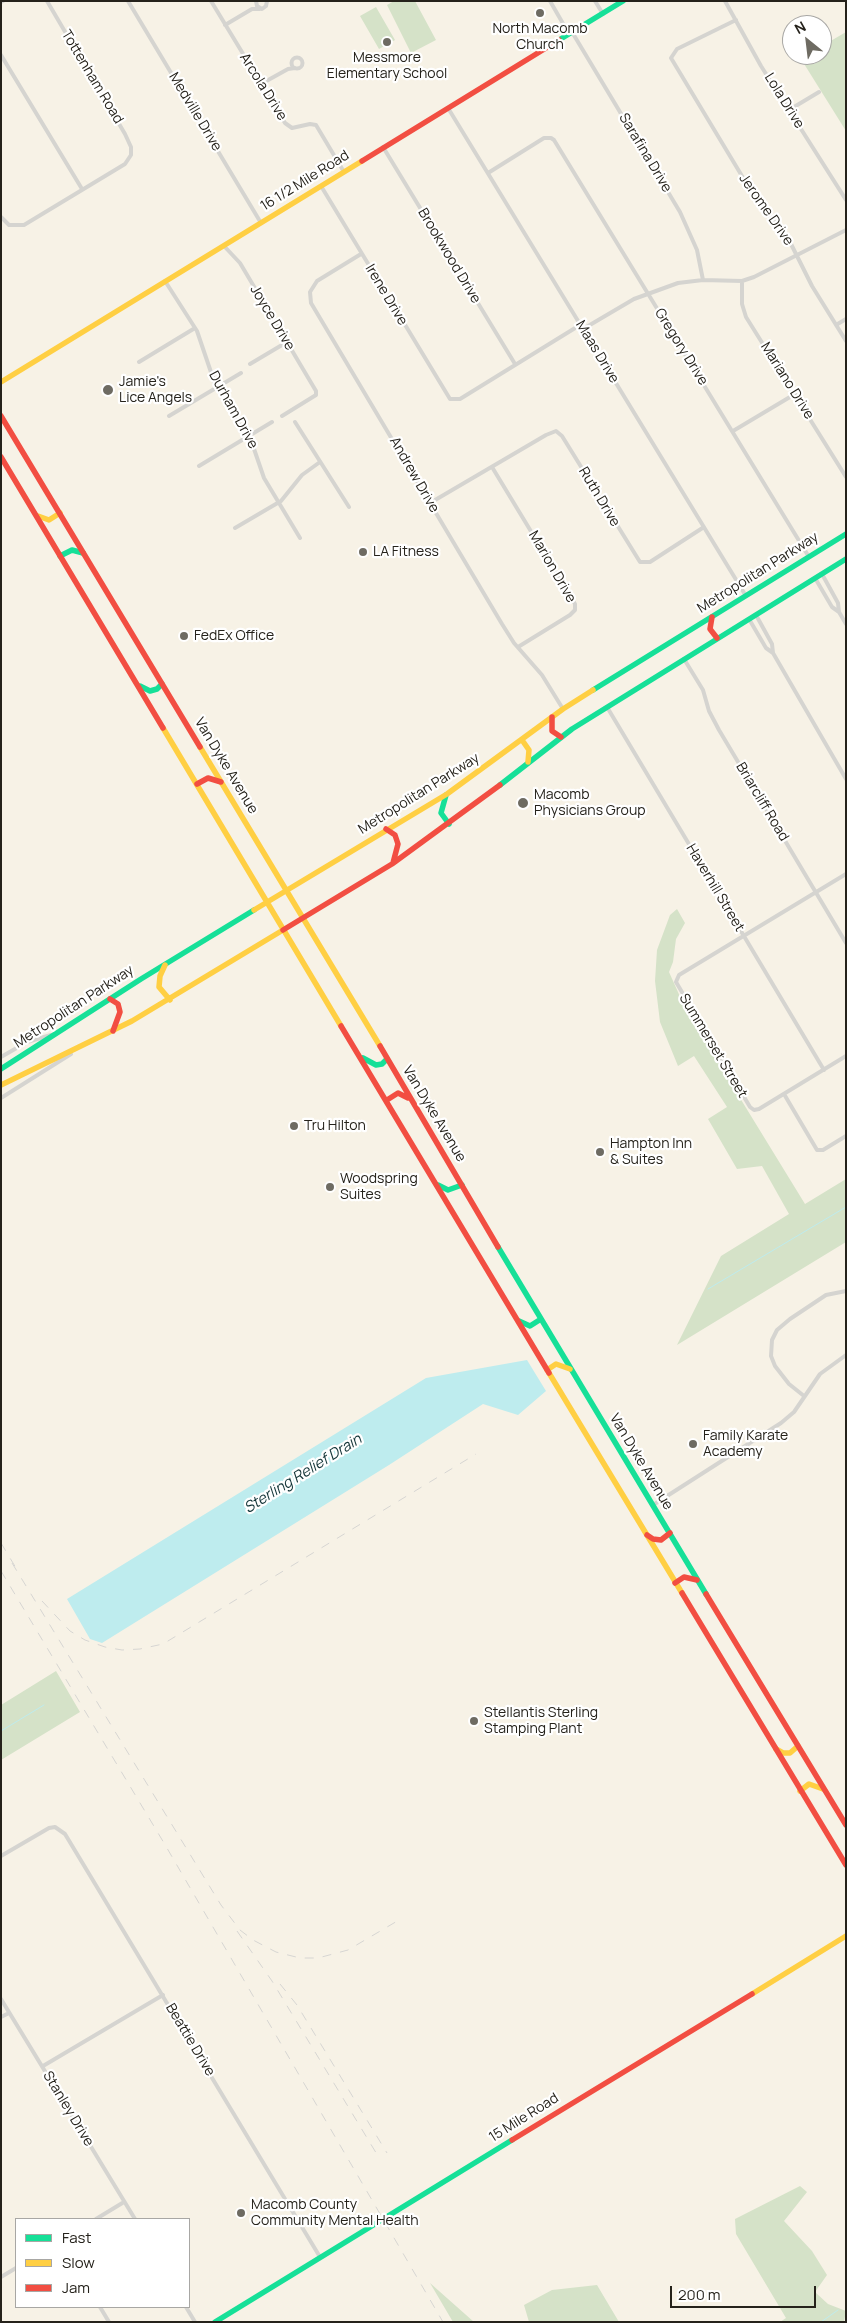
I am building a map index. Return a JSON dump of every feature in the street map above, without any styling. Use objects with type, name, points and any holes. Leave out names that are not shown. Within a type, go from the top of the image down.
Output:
[{"type":"main road","name":"16 1/2 Mile Road","points":[[1,382],[623,1]]},
{"type":"main road","name":"Van Dyke Avenue","points":[[1,416],[303,918],[571,1370],[846,1825]]},
{"type":"main road","points":[[1,457],[268,900],[516,1319],[846,1865]]},
{"type":"main road","points":[[37,516],[49,520],[60,513]]},
{"type":"main road","name":"Metropolitan Parkway","points":[[1,1069],[268,900],[447,794],[563,709],[846,534]]},
{"type":"main road","points":[[60,556],[72,550],[84,554]]},
{"type":"main road","name":"Metropolitan Parkway","points":[[1,1085],[113,1031],[170,1000],[392,864],[449,824],[561,737],[607,706],[846,559]]},
{"type":"main road","points":[[712,616],[710,629],[717,638]]},
{"type":"main road","points":[[137,684],[150,691],[157,689],[162,684]]},
{"type":"main road","points":[[552,717],[552,730],[561,737]]},
{"type":"main road","points":[[522,740],[529,750],[527,763]]},
{"type":"main road","points":[[197,784],[208,778],[222,783]]},
{"type":"main road","points":[[447,794],[441,809],[443,817],[449,824]]},
{"type":"main road","points":[[386,829],[395,836],[398,844],[396,856],[392,864]]},
{"type":"main road","points":[[165,964],[159,982],[161,991],[170,1000]]},
{"type":"main road","points":[[110,999],[118,1004],[120,1012],[113,1031]]},
{"type":"main road","points":[[360,1055],[376,1065],[382,1064],[387,1059]]},
{"type":"main road","points":[[387,1100],[398,1093],[411,1100]]},
{"type":"main road","points":[[436,1182],[448,1190],[462,1185]]},
{"type":"main road","points":[[516,1319],[530,1326],[541,1319]]},
{"type":"main road","points":[[547,1370],[556,1364],[564,1365],[571,1370]]},
{"type":"main road","points":[[646,1535],[657,1540],[664,1538],[670,1533]]},
{"type":"main road","points":[[675,1583],[684,1577],[698,1581]]},
{"type":"main road","points":[[775,1749],[787,1753],[794,1751],[798,1746]]},
{"type":"main road","points":[[800,1791],[805,1786],[813,1784],[824,1789]]},
{"type":"main road","name":"15 Mile Road","points":[[216,2322],[846,1936]]},
{"type":"street","name":"Tottenham Road","points":[[46,1],[131,147],[131,155],[125,164],[82,189]]},
{"type":"street","name":"Medville Drive","points":[[128,1],[261,223]]},
{"type":"street","name":"Arcola Drive","points":[[211,1],[288,126],[296,128],[310,124],[316,125],[344,172]]},
{"type":"street","points":[[225,25],[252,10],[266,6],[267,1]]},
{"type":"street","name":"Sarafina Drive","points":[[550,1],[680,212],[697,250],[702,280]]},
{"type":"street","points":[[595,1],[603,14]]},
{"type":"street","name":"Lola Drive","points":[[725,1],[761,66],[846,200]]},
{"type":"street","points":[[252,10],[256,2]]},
{"type":"street","points":[[256,2],[260,9]]},
{"type":"street","name":"Jerome Drive","points":[[736,20],[694,39],[672,54],[673,62],[757,201],[765,213],[785,233],[796,256],[846,340]]},
{"type":"street","points":[[1,55],[82,189],[24,225],[9,225],[1,217]]},
{"type":"street","points":[[261,84],[288,68],[296,57],[303,60],[302,66],[288,68]]},
{"type":"street","points":[[292,62],[295,68]]},
{"type":"street","points":[[789,110],[819,92]]},
{"type":"street","name":"Maas Drive","points":[[448,108],[746,596]]},
{"type":"street","name":"Gregory Drive","points":[[488,173],[539,140],[551,138],[557,143],[809,557]]},
{"type":"street","name":"Brookwood Drive","points":[[383,148],[515,364]]},
{"type":"street","name":"Irene Drive","points":[[321,186],[447,395],[454,400],[460,399],[515,364]]},
{"type":"street","points":[[515,364],[648,293],[678,282],[702,280],[742,281],[754,277],[846,230]]},
{"type":"street","name":"Joyce Drive","points":[[224,246],[240,263],[317,393],[282,416]]},
{"type":"street","name":"Andrew Drive","points":[[361,254],[317,281],[312,287],[310,300],[518,647],[539,671],[563,709]]},
{"type":"street","name":"Durham Drive","points":[[166,281],[196,328],[217,387],[248,437],[257,455],[264,478],[300,538]]},
{"type":"street","name":"Mariano Drive","points":[[742,281],[742,304],[746,317],[846,477]]},
{"type":"street","points":[[836,325],[846,319]]},
{"type":"street","points":[[139,362],[196,328]]},
{"type":"street","points":[[250,364],[287,342]]},
{"type":"street","points":[[169,416],[241,373]]},
{"type":"street","points":[[733,431],[795,394]]},
{"type":"street","points":[[199,466],[272,422]]},
{"type":"street","points":[[294,422],[348,507]]},
{"type":"street","name":"Ruth Drive","points":[[492,467],[546,434],[556,431],[562,436],[634,556],[643,564],[650,562],[704,528]]},
{"type":"street","points":[[234,528],[278,502],[289,493],[302,475],[320,462]]},
{"type":"street","points":[[430,503],[492,467]]},
{"type":"street","name":"Marion Drive","points":[[492,467],[575,604],[575,610],[570,615],[518,647]]},
{"type":"street","points":[[822,574],[846,624]]},
{"type":"street","points":[[815,578],[832,607],[839,612]]},
{"type":"street","points":[[756,615],[772,644],[773,653],[846,779]]},
{"type":"street","points":[[748,619],[766,648],[773,653]]},
{"type":"street","name":"Briarcliff Road","points":[[684,659],[703,690],[713,719],[846,943]]},
{"type":"street","name":"Haverhill Street","points":[[607,706],[824,1070]]},
{"type":"street","points":[[743,936],[846,874]]},
{"type":"street","name":"Summerset Street","points":[[743,936],[680,975],[676,980],[677,985],[750,1107],[754,1110],[784,1094]]},
{"type":"street","points":[[1,1057],[27,1042],[56,1033]]},
{"type":"street","points":[[1,1098],[90,1041]]},
{"type":"street","points":[[846,1056],[784,1094],[817,1150],[823,1150],[846,1136]]},
{"type":"street","points":[[804,1396],[789,1384],[775,1366],[771,1349],[772,1340],[781,1326],[822,1298],[835,1292],[846,1291]]},
{"type":"street","points":[[653,1505],[772,1430],[794,1412],[820,1374],[846,1355]]},
{"type":"street","name":"Beattie Drive","points":[[1,1856],[46,1829],[54,1827],[61,1830],[68,1838],[320,2257]]},
{"type":"street","points":[[43,2066],[163,1995]]},
{"type":"street","name":"Stanley Drive","points":[[1,1999],[134,2218]]},
{"type":"street","points":[[1,2017],[9,2012]]},
{"type":"street","points":[[98,2218],[124,2202]]},
{"type":"street","points":[[1,2276],[15,2269]]},
{"type":"street","points":[[101,2308],[109,2322]]},
{"type":"street","points":[[187,2308],[195,2322]]},
{"type":"green space","points":[[394,1],[415,1],[436,40],[411,53],[387,5]]},
{"type":"green space","points":[[376,7],[395,40],[379,49],[360,16]]},
{"type":"green space","points":[[846,32],[846,131],[805,65],[832,65],[832,40]]},
{"type":"green space","points":[[677,909],[685,923],[676,939],[673,962],[669,972],[686,1010],[805,1204],[846,1179],[846,1242],[677,1345],[721,1256],[789,1214],[762,1166],[737,1169],[708,1119],[727,1107],[694,1056],[678,1066],[660,1022],[655,981],[657,950],[670,915]]},
{"type":"green space","points":[[56,1671],[80,1712],[1,1760],[1,1705]]},
{"type":"green space","points":[[800,2186],[807,2192],[784,2221],[812,2251],[827,2275],[815,2292],[828,2304],[846,2311],[844,2322],[780,2322],[786,2318],[736,2234],[735,2219]]},
{"type":"green space","points":[[430,2283],[474,2322],[453,2322]]},
{"type":"green space","points":[[597,2285],[619,2322],[529,2322],[524,2305],[552,2290]]},
{"type":"water","points":[[527,1360],[546,1391],[518,1415],[483,1404],[389,1465],[102,1643],[90,1639],[67,1599],[426,1378]]},
{"type":"waterway","name":"Sterling Relief Drain","points":[[708,1289],[846,1207]]},
{"type":"waterway","name":"Sterling Relief Drain","points":[[1,1731],[44,1705]]},
{"type":"waterway","points":[[821,2322],[838,2310]]},
{"type":"railway","points":[[42,1601],[70,1631],[85,1640],[105,1647],[122,1650],[140,1649],[163,1644],[476,1454]]},
{"type":"railway","points":[[1,1543],[16,1568]]},
{"type":"railway","points":[[12,1563],[221,1905],[240,1930],[253,1940],[276,1952],[300,1958],[318,1958],[348,1950],[399,1920]]},
{"type":"railway","points":[[1,1571],[164,1843],[443,2322]]},
{"type":"railway","points":[[237,1931],[272,1981],[378,2156]]},
{"type":"railway","points":[[280,1984],[297,2005],[387,2153]]},
{"type":"traffic: fast","points":[[559,40],[623,1]]},
{"type":"traffic: fast","points":[[593,690],[846,534]]},
{"type":"traffic: fast","points":[[60,556],[72,550],[83,553]]},
{"type":"traffic: fast","points":[[500,785],[572,729],[846,559]]},
{"type":"traffic: fast","points":[[140,686],[150,691],[157,689],[162,684]]},
{"type":"traffic: fast","points":[[446,795],[441,813],[449,824]]},
{"type":"traffic: fast","points":[[1,1069],[141,979],[254,910]]},
{"type":"traffic: fast","points":[[363,1058],[376,1065],[382,1064],[387,1059]]},
{"type":"traffic: fast","points":[[438,1185],[448,1190],[462,1185]]},
{"type":"traffic: fast","points":[[498,1247],[706,1594]]},
{"type":"traffic: fast","points":[[519,1321],[530,1326],[541,1319]]},
{"type":"traffic: fast","points":[[215,2322],[512,2140]]},
{"type":"traffic: slow","points":[[1,382],[362,161]]},
{"type":"traffic: slow","points":[[38,516],[49,520],[60,513]]},
{"type":"traffic: slow","points":[[254,910],[447,794],[563,709],[593,690]]},
{"type":"traffic: slow","points":[[163,728],[341,1026]]},
{"type":"traffic: slow","points":[[522,740],[529,750],[528,762]]},
{"type":"traffic: slow","points":[[200,747],[380,1046]]},
{"type":"traffic: slow","points":[[1,1085],[132,1021],[283,930]]},
{"type":"traffic: slow","points":[[165,965],[160,976],[159,987],[170,1000]]},
{"type":"traffic: slow","points":[[547,1370],[556,1364],[570,1369]]},
{"type":"traffic: slow","points":[[549,1373],[682,1593]]},
{"type":"traffic: slow","points":[[776,1749],[783,1753],[790,1753],[798,1746]]},
{"type":"traffic: slow","points":[[800,1791],[809,1784],[823,1789]]},
{"type":"traffic: slow","points":[[752,1994],[846,1936]]},
{"type":"traffic: jam","points":[[362,161],[559,40]]},
{"type":"traffic: jam","points":[[1,416],[200,747]]},
{"type":"traffic: jam","points":[[1,457],[163,728]]},
{"type":"traffic: jam","points":[[712,617],[710,629],[717,638]]},
{"type":"traffic: jam","points":[[552,717],[552,731],[561,737]]},
{"type":"traffic: jam","points":[[197,784],[208,778],[221,782]]},
{"type":"traffic: jam","points":[[283,930],[392,864],[500,785]]},
{"type":"traffic: jam","points":[[386,829],[395,835],[398,844],[393,863]]},
{"type":"traffic: jam","points":[[110,999],[118,1004],[120,1012],[113,1031]]},
{"type":"traffic: jam","points":[[341,1026],[549,1373]]},
{"type":"traffic: jam","points":[[380,1046],[498,1247]]},
{"type":"traffic: jam","points":[[387,1100],[398,1093],[408,1098]]},
{"type":"traffic: jam","points":[[647,1535],[653,1539],[661,1540],[670,1533]]},
{"type":"traffic: jam","points":[[675,1583],[684,1577],[697,1580]]},
{"type":"traffic: jam","points":[[682,1593],[846,1865]]},
{"type":"traffic: jam","points":[[706,1594],[846,1825]]},
{"type":"traffic: jam","points":[[512,2140],[752,1994]]},
{"type":"place","name":"North Macomb Church","points":[[540,13]]},
{"type":"place","name":"Messmore Elementary School","points":[[387,42]]},
{"type":"place","name":"Jamie's Lice Angels","points":[[108,390]]},
{"type":"place","name":"LA Fitness","points":[[363,552]]},
{"type":"place","name":"FedEx Office","points":[[184,636]]},
{"type":"place","name":"Macomb Physicians Group","points":[[523,803]]},
{"type":"place","name":"Tru Hilton","points":[[294,1126]]},
{"type":"place","name":"Hampton Inn & Suites","points":[[600,1152]]},
{"type":"place","name":"Woodspring Suites","points":[[330,1187]]},
{"type":"place","name":"Family Karate Academy","points":[[693,1444]]},
{"type":"place","name":"Stellantis Sterling Stamping Plant","points":[[474,1721]]},
{"type":"place","name":"Macomb County Community Mental Health","points":[[241,2213]]}]
